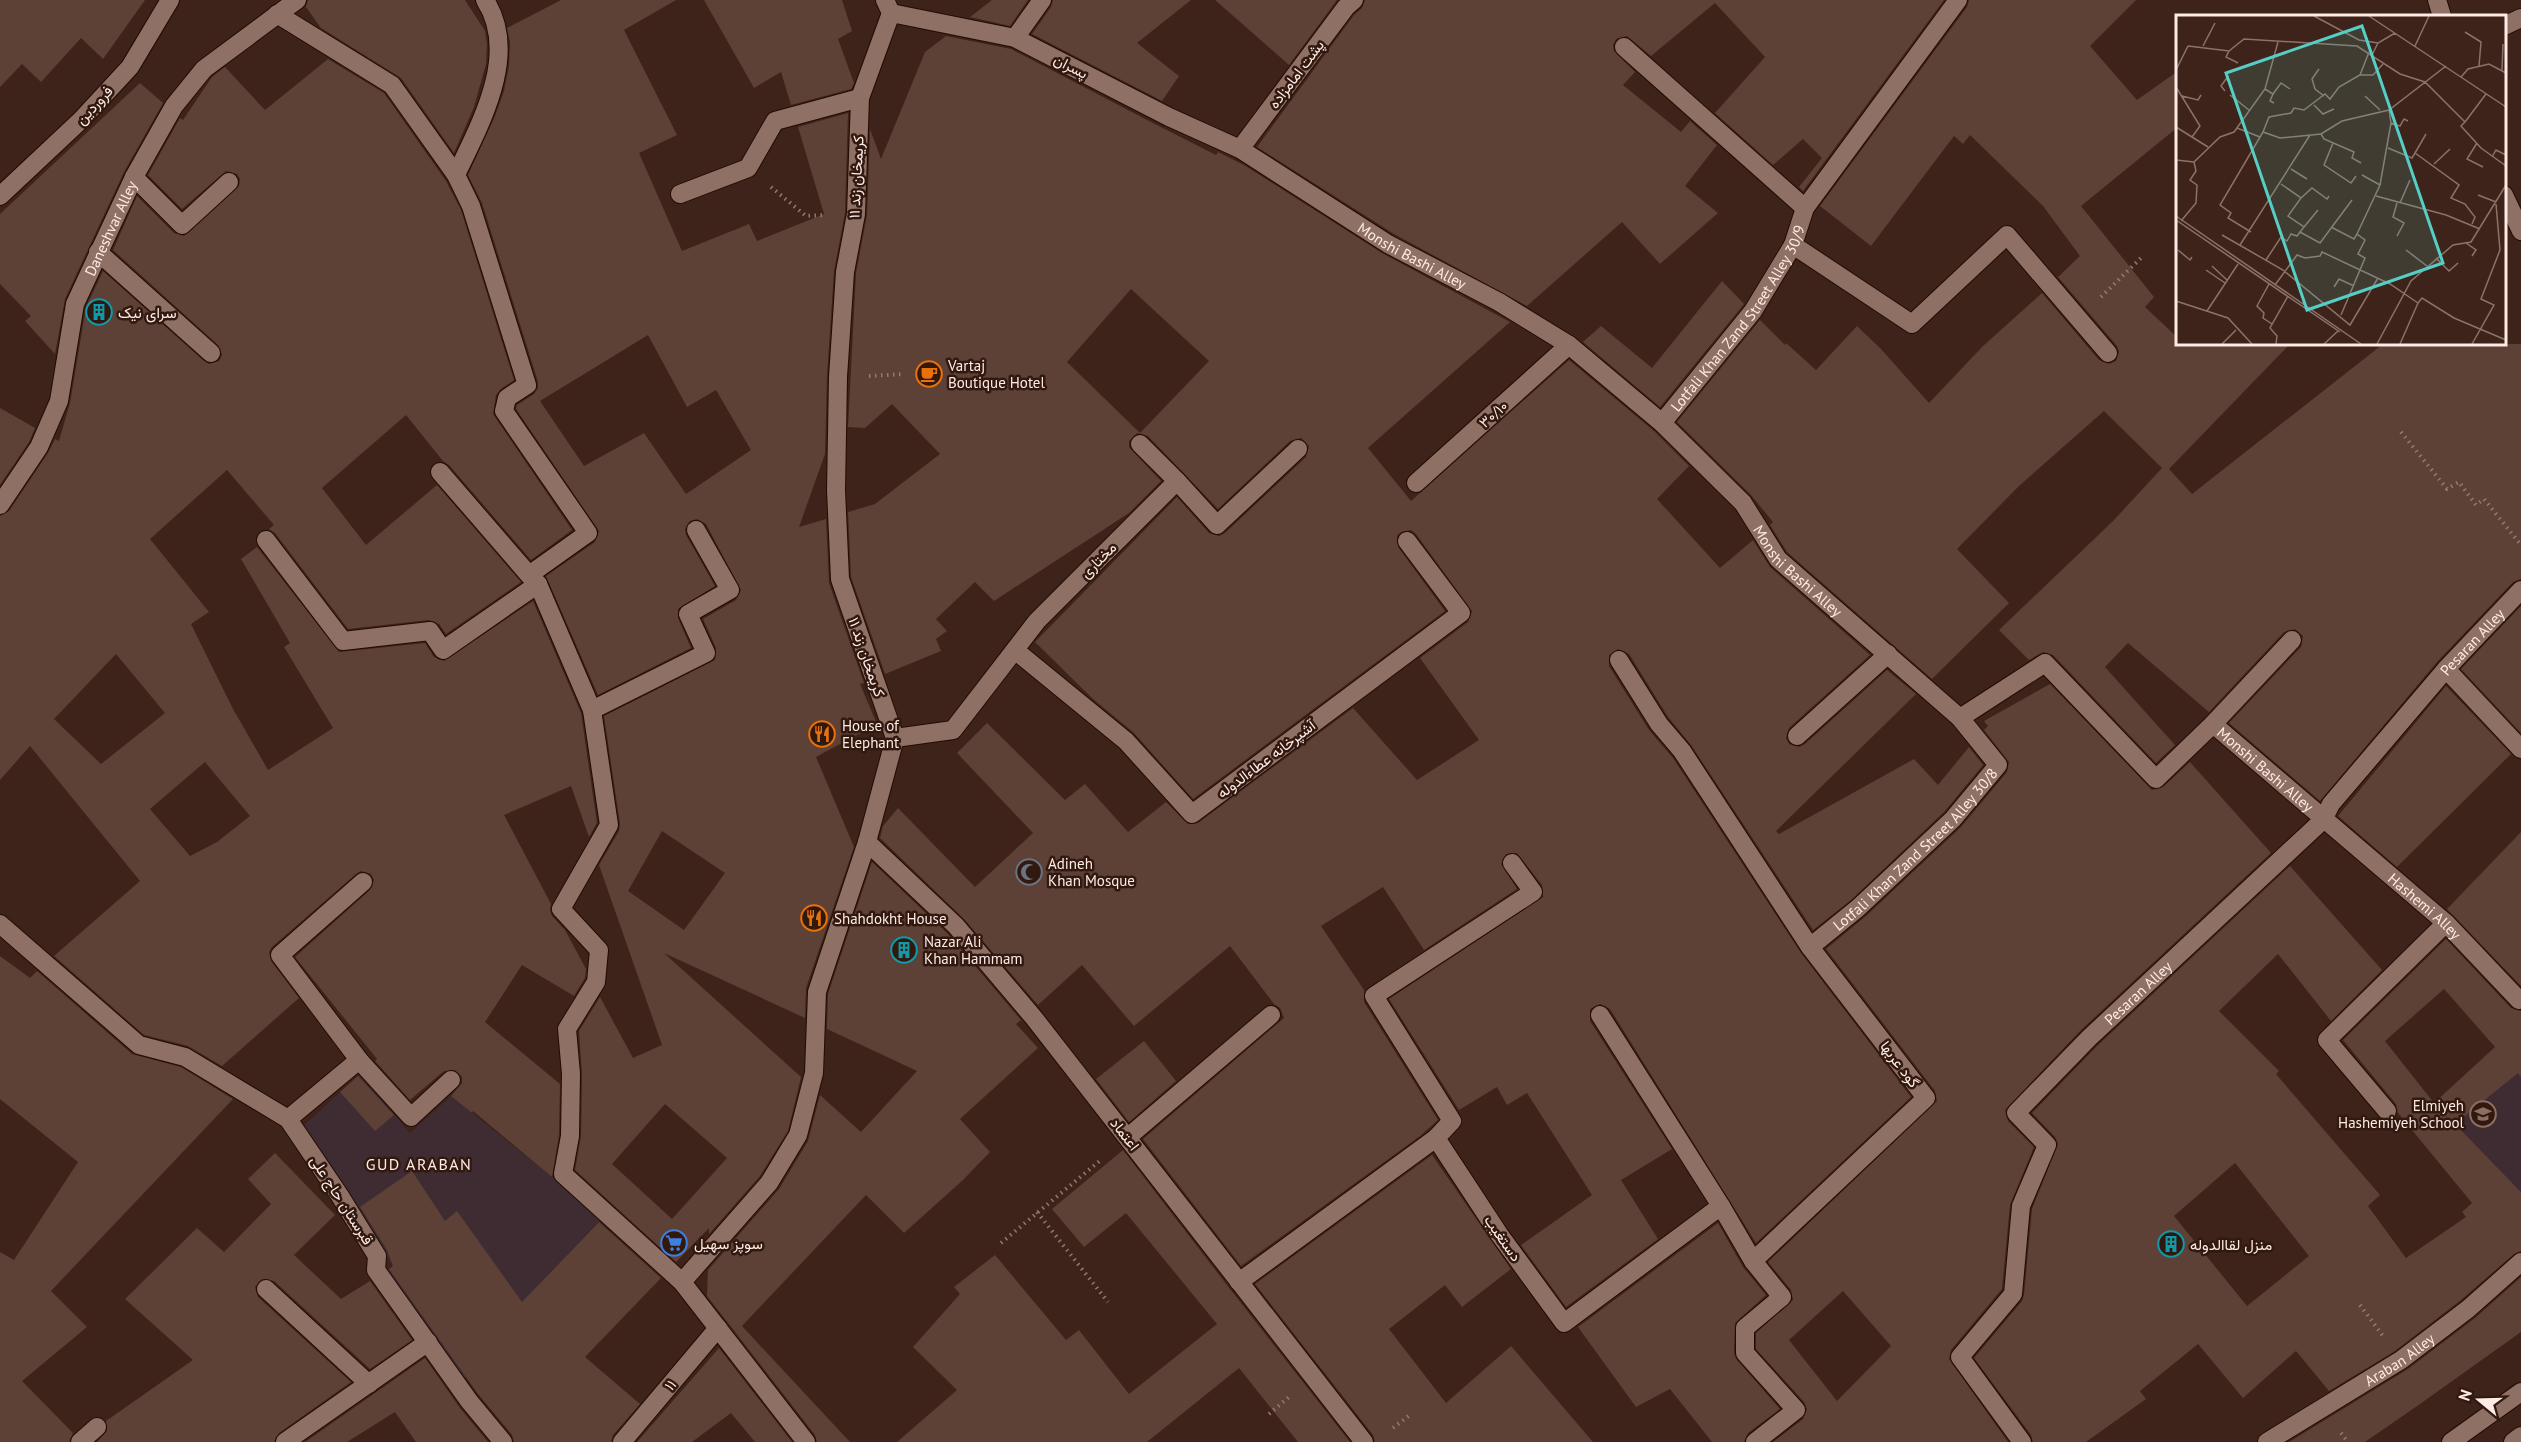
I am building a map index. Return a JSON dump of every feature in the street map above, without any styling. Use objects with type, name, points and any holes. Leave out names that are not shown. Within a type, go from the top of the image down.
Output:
[{"type":"street","name":"فروردین","points":[[0,196],[81,120],[130,67],[170,0]]},
{"type":"street","name":"Daneshvar Alley","points":[[0,505],[39,447],[60,401],[75,304],[134,177],[174,106],[204,69],[297,0]]},
{"type":"street","points":[[456,175],[487,109],[501,46],[494,14],[485,0]]},
{"type":"street","points":[[1015,38],[1042,0]]},
{"type":"street","name":"پشت امامزاده","points":[[1240,149],[1346,7],[1354,0]]},
{"type":"street","name":"Lotfali Khan Zand Street Alley 30/9","points":[[1662,423],[1753,311],[1793,244],[1805,208],[1958,0]]},
{"type":"street","points":[[2437,0],[2442,15]]},
{"type":"street","name":"پسران","points":[[888,6],[1015,38],[1169,117],[1240,149]]},
{"type":"street","name":"کریمخان زند ۱۱","points":[[888,6],[860,98],[856,213],[845,272],[838,377],[836,490],[840,579],[894,738]]},
{"type":"street","points":[[267,540],[344,641],[430,631],[443,650],[533,580],[588,533],[504,411],[507,398],[527,385],[471,206],[456,175],[392,85],[277,14]]},
{"type":"street","points":[[2506,26],[2521,18]]},
{"type":"street","points":[[1624,47],[1805,208]]},
{"type":"street","points":[[680,194],[748,168],[776,122],[860,98]]},
{"type":"street","name":"Monshi Bashi Alley","points":[[1240,149],[1388,244],[1499,302],[1569,345],[1662,423],[1743,503],[1779,559],[1960,718],[2045,663],[2156,778],[2213,723],[2323,820]]},
{"type":"street","points":[[134,177],[182,225],[229,182]]},
{"type":"street","points":[[2506,197],[2521,231]]},
{"type":"street","points":[[1793,244],[1912,324],[2007,235],[2108,353]]},
{"type":"street","points":[[98,252],[211,353]]},
{"type":"street","name":"۳۰/۱۰","points":[[1416,483],[1569,345]]},
{"type":"street","points":[[1140,444],[1217,525],[1298,449]]},
{"type":"street","points":[[440,472],[533,580],[592,710],[609,825],[561,909],[599,950],[596,982],[567,1029],[571,1074],[570,1136],[563,1174],[682,1282],[806,1442]]},
{"type":"street","name":"مختاری","points":[[894,738],[954,730],[1037,621],[1177,481]]},
{"type":"street","points":[[592,710],[706,653],[688,614],[730,590],[696,530]]},
{"type":"street","name":"آشپرخانه عطاءالدوله","points":[[1016,651],[1126,741],[1192,814],[1461,613],[1407,541]]},
{"type":"street","name":"Pesaran Alley","points":[[2022,1442],[1960,1357],[2013,1294],[2021,1206],[2047,1145],[2016,1113],[2089,1038],[2323,820],[2331,804],[2445,669],[2521,590]]},
{"type":"street","points":[[2213,723],[2292,640]]},
{"type":"street","points":[[1797,736],[1888,654]]},
{"type":"street","name":"گود عربها","points":[[1619,660],[1659,724],[1682,751],[1810,947],[1926,1098],[1753,1261]]},
{"type":"street","points":[[2445,669],[2521,749]]},
{"type":"street","name":"Lotfali Khan Zand Street Alley 30/8","points":[[1810,947],[1858,908],[1953,819],[1998,765],[1960,718]]},
{"type":"street","points":[[682,1282],[769,1183],[798,1135],[814,1073],[817,992],[867,842],[894,738]]},
{"type":"street","name":"Hashemi Alley","points":[[2323,820],[2446,923],[2519,1000],[2521,999]]},
{"type":"street","name":"اعتماد","points":[[867,842],[956,926],[1034,1018],[1364,1442]]},
{"type":"street","points":[[1239,1282],[1436,1138],[1452,1121],[1374,996],[1533,892],[1512,863]]},
{"type":"street","points":[[363,882],[280,955],[359,1060],[411,1117],[451,1080]]},
{"type":"street","points":[[2387,1110],[2327,1040],[2446,923]]},
{"type":"street","points":[[0,924],[139,1045],[185,1057],[288,1119],[359,1060]]},
{"type":"street","points":[[1128,1137],[1270,1015]]},
{"type":"street","points":[[1600,1015],[1721,1206],[1753,1261],[1782,1297],[1745,1328],[1745,1353],[1796,1410],[1755,1442]]},
{"type":"street","name":"قبرستان حاج علی","points":[[288,1119],[377,1256],[376,1270],[469,1401],[503,1442]]},
{"type":"street","name":"دستغیب","points":[[1436,1138],[1499,1234],[1564,1323],[1721,1206]]},
{"type":"street","name":"Araban Alley","points":[[2267,1442],[2401,1360],[2468,1309],[2521,1262]]},
{"type":"street","points":[[266,1289],[369,1384]]},
{"type":"street","name":"۱۱","points":[[622,1442],[718,1328]]},
{"type":"street","points":[[285,1442],[428,1342]]},
{"type":"street","points":[[2451,1442],[2521,1392]]},
{"type":"street","points":[[80,1442],[97,1427]]},
{"type":"street","points":[[2512,1442],[2521,1436]]},
{"type":"path","points":[[748,168],[806,216],[856,213]]},
{"type":"path","points":[[2079,318],[2143,256]]},
{"type":"path","points":[[2401,432],[2447,489],[2459,482],[2476,505],[2484,499],[2521,545]]},
{"type":"path","points":[[1001,1243],[1128,1137]]},
{"type":"path","points":[[1037,1212],[1108,1302]]},
{"type":"shaded area","name":"Elmiyeh Hashemiyeh School","points":[[2521,1023],[2521,1192],[2434,1103]]},
{"type":"shaded area","points":[[359,1075],[410,1133],[451,1096],[603,1217],[534,1290],[485,1358],[464,1379],[384,1272],[393,1266],[304,1125]]},
{"type":"building","points":[[0,0],[145,0],[103,59],[81,38],[41,82],[22,64],[0,87]]},
{"type":"building","points":[[308,0],[465,0],[485,31],[486,64],[474,107],[454,153],[401,78],[321,28],[306,7]]},
{"type":"building","points":[[561,0],[676,0],[624,30],[677,135],[639,153],[682,251],[749,224],[757,241],[824,214],[798,127],[848,113],[845,213],[834,271],[827,376],[825,454],[799,527],[826,519],[829,583],[864,683],[860,684],[877,724],[816,757],[854,847],[806,988],[805,1018],[664,953],[801,1077],[788,1131],[760,1176],[709,1234],[709,1228],[676,1262],[575,1170],[581,1136],[582,1074],[579,1031],[600,997],[633,1058],[662,1045],[599,865],[619,831],[620,824],[604,716],[715,660],[716,648],[703,619],[736,600],[741,590],[706,524],[697,519],[690,521],[685,529],[686,535],[715,586],[678,609],[678,618],[691,648],[598,695],[546,576],[595,542],[599,531],[516,409],[517,405],[534,394],[538,388],[538,382],[482,203],[468,175],[504,91],[509,66],[510,43],[507,28]],"holes":[[[648,335],[687,407],[716,390],[751,450],[686,494],[644,433],[584,466],[540,401]],[[662,831],[725,873],[684,930],[628,891]],[[665,1104],[727,1158],[672,1219],[612,1164]]]},
{"type":"building","points":[[704,0],[842,0],[852,31],[838,39],[854,83],[851,89],[791,105],[781,72],[754,88]]},
{"type":"building","points":[[992,0],[1028,0],[1010,26],[970,17]]},
{"type":"building","points":[[1053,0],[1191,0],[1137,43],[1179,76],[1162,101],[1032,34],[1051,7]]},
{"type":"building","points":[[1215,0],[1337,0],[1289,65]]},
{"type":"building","points":[[1365,0],[1944,0],[1803,191],[1799,187],[1822,158],[1803,139],[1773,165],[1715,113],[1765,57],[1715,3],[1651,56],[1627,36],[1616,39],[1613,45],[1614,51],[1635,72],[1623,85],[1681,132],[1690,121],[1717,145],[1685,186],[1718,213],[1660,264],[1622,222],[1527,306],[1394,234],[1257,147],[1354,15],[1362,8]]},
{"type":"building","points":[[1969,0],[2136,0],[2090,46],[2137,100],[2176,72],[2176,129],[2081,206],[2154,297],[2145,307],[2176,336],[2176,345],[2289,345],[2169,469],[2192,494],[2382,345],[2521,344],[2521,579],[2513,582],[2437,662],[2320,801],[2229,723],[2301,647],[2303,636],[2295,629],[2284,632],[2209,712],[2128,643],[2105,667],[2175,745],[2156,763],[2053,655],[2043,652],[2029,660],[1999,630],[2113,521],[2162,468],[2104,411],[2019,486],[1957,549],[2009,603],[1932,679],[1787,552],[1770,525],[1773,522],[1751,495],[1677,422],[1760,320],[1785,345],[1786,343],[1816,370],[1857,326],[1881,349],[1929,403],[1983,346],[2042,293],[2099,360],[2109,364],[2116,361],[2119,352],[2117,346],[2058,277],[2080,256],[2043,206],[1970,135],[1963,144],[1954,136],[1871,246],[1820,206],[1967,7]]},
{"type":"building","points":[[946,36],[1011,49],[1216,155],[1218,152],[1244,165],[1382,253],[1510,322],[1368,448],[1411,501],[1569,360],[1654,431],[1689,466],[1657,499],[1720,568],[1753,540],[1770,567],[1870,655],[1789,728],[1786,738],[1789,744],[1799,747],[1805,744],[1887,670],[1916,694],[1776,831],[1779,834],[1914,759],[1938,785],[1969,747],[1983,765],[1945,811],[1851,900],[1813,930],[1691,745],[1668,717],[1629,654],[1618,649],[1609,655],[1609,666],[1649,730],[1673,758],[1801,953],[1911,1097],[1756,1243],[1610,1009],[1600,1004],[1590,1009],[1590,1021],[1672,1149],[1621,1180],[1658,1239],[1566,1307],[1521,1245],[1592,1195],[1527,1093],[1507,1105],[1497,1087],[1459,1110],[1389,999],[1543,897],[1542,885],[1517,853],[1506,854],[1501,864],[1517,889],[1424,950],[1383,887],[1321,926],[1364,990],[1364,1002],[1438,1120],[1420,1136],[1241,1266],[1143,1139],[1284,1018],[1280,1008],[1274,1004],[1230,946],[1134,1026],[1082,965],[1038,1005],[964,919],[880,838],[883,826],[898,808],[975,887],[1033,833],[957,753],[987,723],[1065,800],[1085,784],[1128,832],[1166,802],[1188,824],[1198,823],[1353,708],[1417,780],[1479,740],[1420,658],[1468,622],[1472,611],[1411,530],[1401,532],[1397,536],[1398,547],[1445,611],[1193,799],[1134,733],[1093,699],[1035,642],[1177,497],[1209,533],[1219,536],[1225,533],[1306,457],[1309,446],[1301,438],[1290,441],[1218,509],[1148,436],[1137,433],[1129,441],[1129,447],[1161,481],[1129,513],[994,601],[975,582],[936,619],[947,631],[936,639],[941,651],[885,674],[851,577],[848,512],[875,504],[940,454],[892,404],[865,428],[848,427],[856,273],[867,215],[870,129],[881,159],[925,52]],"holes":[[[1131,289],[1209,361],[1140,433],[1067,362]]]},
{"type":"building","points":[[328,59],[384,93],[446,181],[461,210],[514,380],[496,395],[493,414],[572,530],[531,560],[449,465],[443,461],[406,415],[322,488],[366,545],[437,485],[521,582],[446,634],[439,624],[429,620],[348,629],[275,533],[269,529],[274,525],[227,470],[150,539],[209,612],[191,624],[233,709],[268,770],[333,728],[284,647],[290,643],[241,559],[257,547],[339,652],[425,643],[434,657],[444,661],[533,601],[581,713],[597,823],[589,837],[571,786],[504,815],[551,904],[552,916],[565,930],[586,969],[585,978],[574,996],[522,965],[485,1022],[560,1084],[559,1135],[552,1177],[473,1111],[472,1113],[451,1096],[462,1083],[462,1077],[455,1070],[444,1071],[410,1100],[375,1061],[377,1059],[295,957],[370,890],[374,880],[371,874],[361,871],[356,874],[272,947],[269,952],[271,961],[299,998],[222,1066],[188,1046],[144,1035],[54,956],[140,881],[30,746],[0,780],[0,516],[9,511],[55,439],[59,441],[70,403],[86,307],[103,271],[204,361],[209,364],[219,361],[222,355],[218,345],[113,250],[137,196],[174,233],[184,236],[239,186],[240,179],[237,174],[226,171],[182,209],[148,175],[180,118],[183,120],[212,77],[225,67],[265,110]],"holes":[[[116,654],[165,713],[101,764],[54,719]],[[205,762],[250,816],[217,842],[190,856],[150,809]]]},
{"type":"building","points":[[140,83],[163,103],[124,172],[65,299],[55,354],[25,321],[31,316],[0,284],[0,214]]},
{"type":"building","points":[[1722,281],[1744,304],[1660,407],[1583,342],[1601,326],[1652,368]]},
{"type":"building","points":[[0,408],[35,428],[29,442],[0,485]]},
{"type":"building","points":[[2521,606],[2521,733],[2461,669]]},
{"type":"building","points":[[2050,684],[2152,790],[2163,787],[2190,762],[2271,853],[2081,1030],[2005,1110],[2008,1121],[2034,1147],[2010,1205],[2002,1289],[1951,1350],[1949,1359],[2008,1442],[1773,1442],[1803,1419],[1807,1409],[1804,1402],[1756,1349],[1756,1333],[1793,1300],[1791,1290],[1768,1262],[1937,1101],[1935,1091],[1826,949],[1866,916],[1961,827],[2007,772],[2009,762],[1984,730],[1988,726],[1984,721]],"holes":[[[1843,1291],[1891,1346],[1837,1401],[1789,1340]]]},
{"type":"building","points":[[2446,686],[2511,754],[2397,867],[2338,816]]},
{"type":"building","points":[[2521,832],[2521,986],[2447,909]]},
{"type":"building","points":[[872,862],[948,934],[1021,1020],[1016,1024],[1038,1048],[960,1119],[990,1152],[963,1180],[904,1233],[866,1195],[742,1326],[850,1442],[817,1442],[815,1435],[707,1296],[708,1270],[779,1189],[808,1141],[820,1095],[861,1132],[917,1071],[827,1029],[828,994]]},
{"type":"building","points":[[2290,866],[2382,970],[2331,1021],[2278,954],[2219,1011],[2279,1071],[2276,1074],[2380,1195],[2368,1206],[2406,1258],[2466,1217],[2462,1212],[2472,1203],[2398,1113],[2396,1104],[2343,1040],[2446,939],[2511,1008],[2521,1011],[2521,1077],[2518,1073],[2455,1124],[2521,1192],[2521,1251],[2514,1254],[2461,1300],[2395,1351],[2329,1391],[2296,1351],[2243,1398],[2198,1344],[2140,1391],[2146,1399],[2086,1442],[2033,1442],[2031,1435],[1974,1358],[2022,1301],[2024,1295],[2032,1209],[2058,1144],[2055,1137],[2032,1113],[2097,1046]],"holes":[[[2444,989],[2495,1047],[2434,1103],[2385,1041]],[[2235,1163],[2309,1256],[2247,1306],[2174,1216]]]},
{"type":"building","points":[[0,956],[30,978],[37,971],[132,1054],[181,1067],[233,1099],[51,1291],[87,1327],[22,1381],[73,1433],[69,1442],[0,1442],[0,1252],[14,1260],[78,1162],[0,1099]]},
{"type":"building","points":[[1144,1041],[1176,1081],[1129,1122],[1096,1079]]},
{"type":"building","points":[[358,1076],[394,1115],[375,1131],[340,1092]]},
{"type":"building","points":[[1123,1150],[1350,1442],[1298,1442],[1239,1368],[1147,1442],[897,1442],[957,1390],[913,1347],[960,1294],[954,1287],[995,1255],[1066,1340],[1079,1330],[1129,1394],[1217,1324],[1126,1213],[1084,1247],[1052,1209]]},
{"type":"building","points":[[275,1153],[335,1215],[294,1255],[341,1299],[370,1281],[412,1340],[370,1369],[274,1281],[262,1279],[255,1287],[258,1297],[351,1382],[279,1433],[274,1442],[97,1442],[107,1431],[106,1421],[193,1360],[125,1299],[197,1228],[224,1252],[271,1204],[248,1179]]},
{"type":"building","points":[[1432,1155],[1511,1269],[1462,1307],[1445,1285],[1389,1329],[1446,1403],[1511,1346],[1593,1442],[1375,1442],[1373,1435],[1255,1284]]},
{"type":"building","points":[[412,1171],[445,1221],[457,1211],[522,1302],[599,1222],[661,1278],[585,1357],[640,1404],[613,1435],[611,1442],[514,1442],[512,1435],[478,1394],[389,1269],[393,1266],[387,1250],[360,1207]]},
{"type":"building","points":[[1718,1223],[1743,1267],[1766,1295],[1735,1323],[1734,1353],[1737,1360],[1780,1409],[1748,1433],[1744,1442],[1712,1442],[1670,1389],[1636,1407],[1578,1327]]},
{"type":"building","points":[[2521,1277],[2521,1332],[2420,1404],[2365,1442],[2289,1442],[2408,1369],[2475,1318]]},
{"type":"building","points":[[719,1348],[792,1442],[755,1442],[731,1413],[692,1442],[637,1442]]},
{"type":"building","points":[[425,1358],[460,1408],[488,1442],[416,1442],[395,1412],[347,1442],[305,1442]]},
{"type":"place","name":"سرای نیک","points":[[99,312]]},
{"type":"place","name":"Vartaj Boutique Hotel","points":[[929,374]]},
{"type":"place","name":"House of Elephant","points":[[822,734]]},
{"type":"place","name":"Adineh Khan Mosque","points":[[1029,872]]},
{"type":"place","name":"Shahdokht House","points":[[814,918]]},
{"type":"place","name":"Nazar Ali Khan Hammam","points":[[904,950]]},
{"type":"place","name":"Elmiyeh Hashemiyeh School","points":[[2483,1114]]},
{"type":"place","name":"سوپز سهیل","points":[[674,1243]]},
{"type":"place","name":"منزل لقاالدوله","points":[[2171,1244]]},
{"type":"district","name":"GUD ARABAN","points":[[419,1164]]}]
